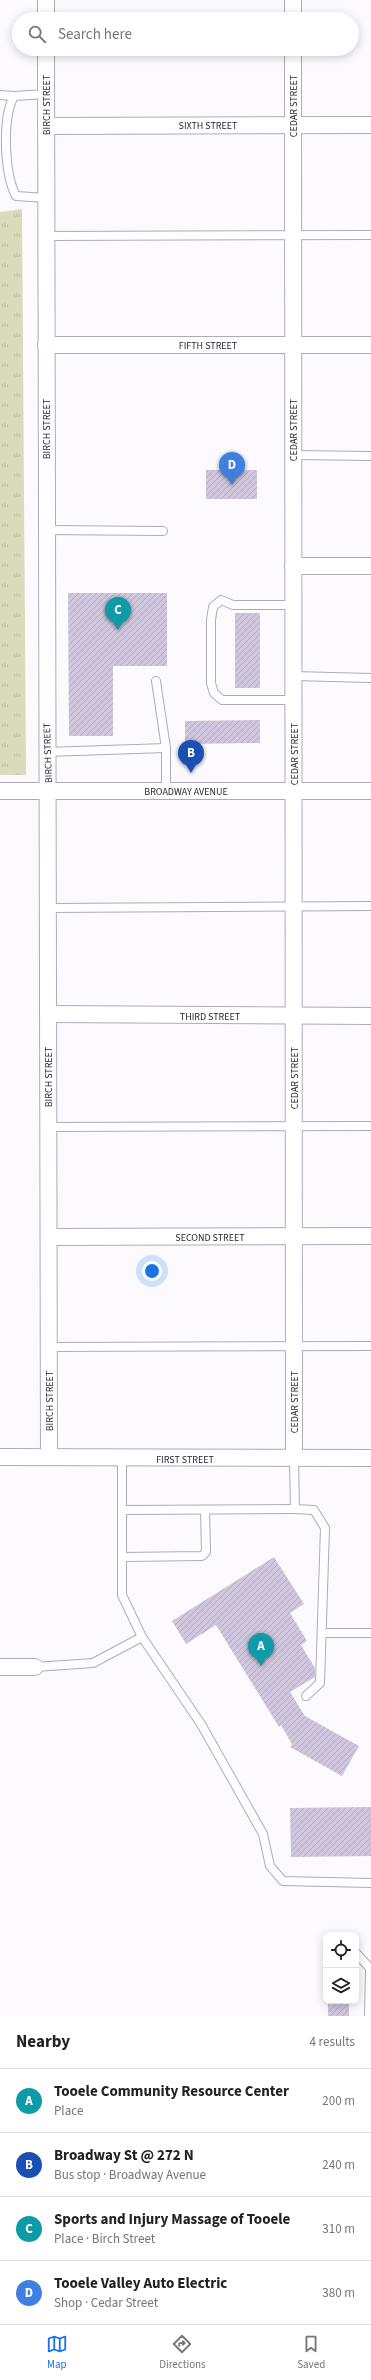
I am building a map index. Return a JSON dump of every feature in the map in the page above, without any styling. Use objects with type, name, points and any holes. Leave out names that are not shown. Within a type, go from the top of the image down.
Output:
[{"type":"street","points":[[46,0],[46,12]]},
{"type":"street","points":[[293,0],[293,12]]},
{"type":"street","name":"BIRCH STREET","points":[[46,56],[46,752],[48,791],[49,1457]]},
{"type":"street","name":"CEDAR STREET","points":[[293,56],[294,1458]]},
{"type":"street","name":"SIXTH STREET","points":[[46,126],[371,125]]},
{"type":"street","name":"FIFTH STREET","points":[[46,345],[371,345]]},
{"type":"street","points":[[294,566],[371,566]]},
{"type":"street","name":"BROADWAY AVENUE","points":[[0,791],[371,791]]},
{"type":"street","name":"THIRD STREET","points":[[48,1014],[371,1016]]},
{"type":"street","name":"SECOND STREET","points":[[49,1237],[371,1236]]},
{"type":"street","name":"FIRST STREET","points":[[0,1457],[122,1459],[371,1458]]},
{"type":"street","points":[[0,1667],[35,1667]]},
{"type":"lane","points":[[0,95],[14,96],[46,94]]},
{"type":"lane","points":[[14,96],[9,106],[8,114],[7,153],[10,183],[16,196],[46,198]]},
{"type":"lane","points":[[46,236],[293,237],[371,235]]},
{"type":"lane","points":[[294,455],[371,456]]},
{"type":"lane","points":[[46,530],[163,531]]},
{"type":"lane","points":[[294,605],[233,605],[221,600],[213,607],[210,620],[211,684],[214,692],[222,700],[294,700]]},
{"type":"lane","points":[[294,676],[371,678]]},
{"type":"lane","points":[[156,681],[166,748],[166,791]]},
{"type":"lane","points":[[46,752],[166,748]]},
{"type":"lane","points":[[48,908],[371,906]]},
{"type":"lane","points":[[49,1126],[371,1126]]},
{"type":"lane","points":[[49,1347],[371,1346]]},
{"type":"lane","points":[[294,1458],[295,1509]]},
{"type":"lane","points":[[122,1459],[122,1595],[142,1637],[201,1724],[263,1834],[270,1866],[284,1881],[371,1883]]},
{"type":"lane","points":[[122,1510],[314,1510],[325,1528],[320,1684],[306,1696]]},
{"type":"lane","points":[[122,1557],[202,1556],[206,1552],[205,1510]]},
{"type":"lane","points":[[322,1633],[371,1633]]},
{"type":"lane","points":[[35,1667],[94,1663],[142,1637]]},
{"type":"lane","points":[[359,1956],[370,1968],[369,2016]]},
{"type":"green space","points":[[22,209],[26,775],[0,775],[0,212]]},
{"type":"building","points":[[206,470],[257,470],[257,499],[206,499]]},
{"type":"building","points":[[68,593],[167,593],[167,666],[113,666],[113,736],[69,736]]},
{"type":"building","points":[[235,613],[260,613],[260,688],[235,688]]},
{"type":"building","points":[[260,720],[260,743],[185,744],[185,721]]},
{"type":"building","points":[[274,1557],[304,1604],[290,1613],[307,1641],[301,1645],[315,1668],[315,1677],[290,1692],[305,1716],[359,1746],[342,1776],[290,1747],[292,1744],[281,1725],[279,1727],[216,1625],[186,1644],[172,1621]]},
{"type":"building","points":[[371,1807],[371,1856],[291,1857],[290,1808]]},
{"type":"building","points":[[328,2004],[349,2004],[349,2016],[328,2016]]},
{"type":"place","name":"Tooele Valley Auto Electric","points":[[232,485]]},
{"type":"place","name":"Sports and Injury Massage of Tooele","points":[[118,630]]},
{"type":"place","name":"Broadway St @ 272 N","points":[[191,773]]},
{"type":"place","name":"Tooele Community Resource Center","points":[[261,1666]]}]
